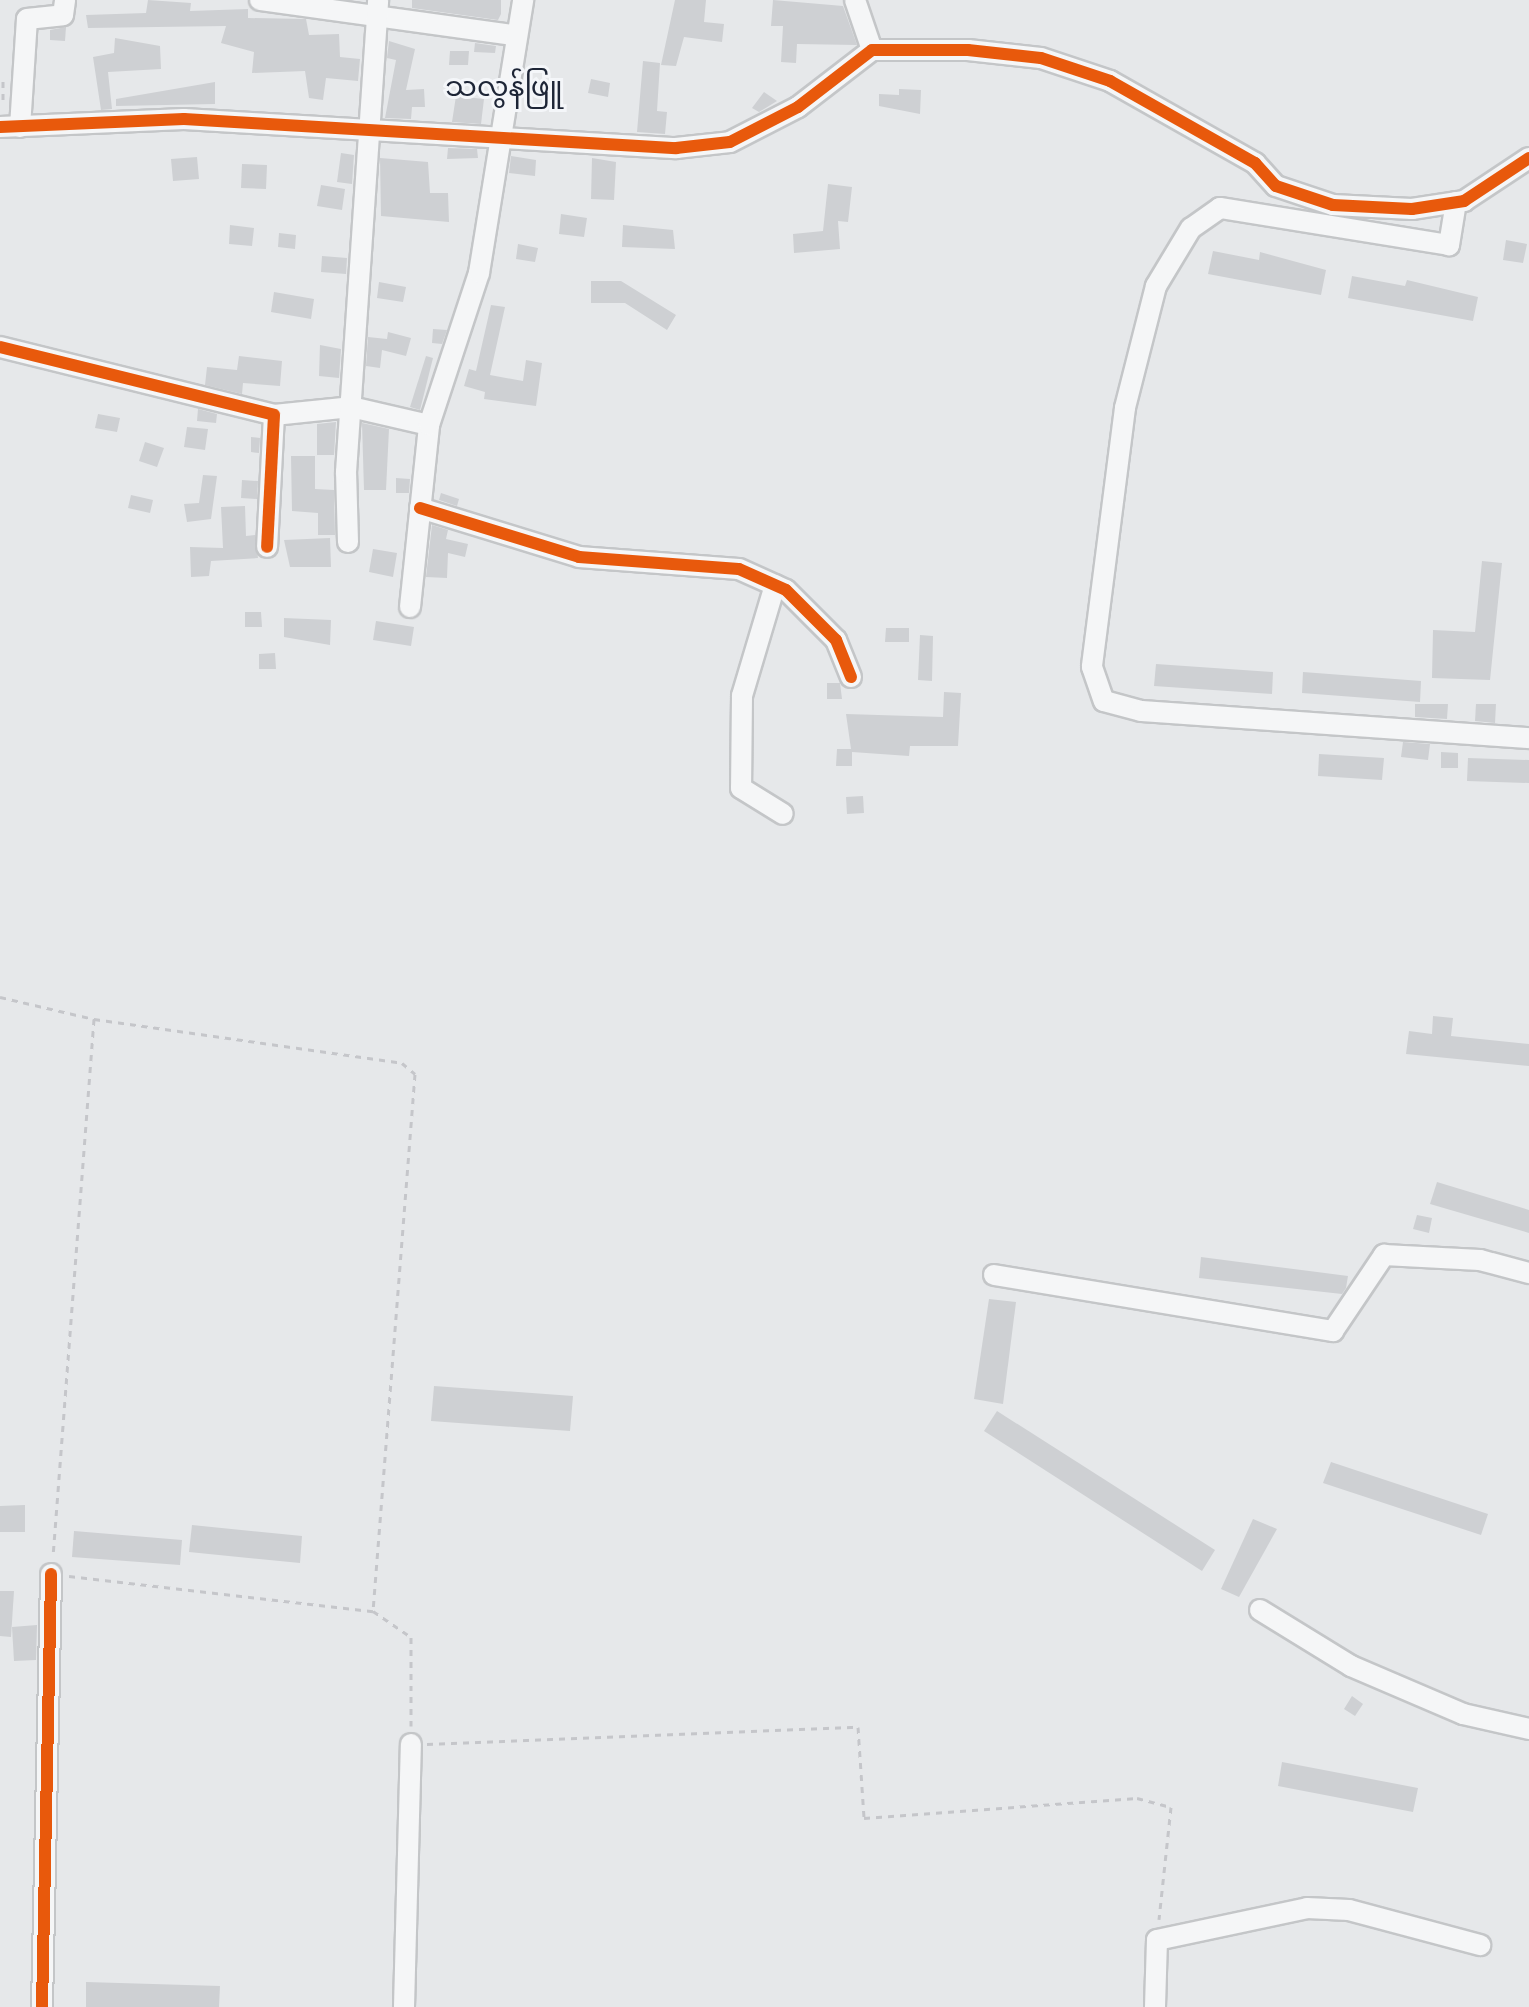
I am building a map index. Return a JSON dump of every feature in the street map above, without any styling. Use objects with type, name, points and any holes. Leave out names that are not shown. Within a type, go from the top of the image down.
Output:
[{"type":"street","points":[[65,0],[63,15],[27,19],[10,127],[184,119],[497,135],[676,148],[730,142],[798,107],[872,50],[1041,58],[1110,81],[1255,163],[1276,186],[1333,205],[1412,209],[1456,202],[1529,158]]},
{"type":"street","points":[[260,0],[378,10],[513,35]]},
{"type":"street","points":[[410,607],[429,425],[479,273],[513,35],[523,0]]},
{"type":"street","points":[[855,0],[872,50]]},
{"type":"street","points":[[348,542],[351,407],[378,10]]},
{"type":"street","points":[[1456,202],[1449,245],[1220,208],[1191,228],[1156,286],[1125,408],[1092,667],[1104,701],[1141,711],[1529,738]]},
{"type":"street","points":[[0,347],[274,415],[351,407],[429,425]]},
{"type":"street","points":[[267,547],[274,415]]},
{"type":"street","points":[[420,508],[579,557],[739,569],[775,585],[836,640],[851,677]]},
{"type":"street","points":[[775,585],[742,696],[741,788],[783,814]]},
{"type":"street","points":[[994,1275],[1333,1331],[1384,1255],[1480,1260],[1529,1273]]},
{"type":"street","points":[[42,2007],[51,1574]]},
{"type":"street","points":[[1260,1610],[1351,1666],[1463,1714],[1529,1729]]},
{"type":"street","points":[[404,2007],[411,1744]]},
{"type":"street","points":[[1155,2007],[1157,1940],[1307,1908],[1349,1910],[1480,1945]]},
{"type":"path","points":[[0,997],[94,1019],[402,1063],[415,1074],[373,1611]]},
{"type":"path","points":[[94,1019],[51,1574],[373,1611],[411,1637],[411,1744],[858,1727],[864,1818],[1137,1798],[1171,1807],[1157,1940]]},
{"type":"building","points":[[148,0],[191,3],[190,11],[248,9],[248,18],[306,19],[309,35],[339,34],[340,57],[360,59],[358,81],[326,78],[323,100],[309,98],[305,71],[252,73],[254,52],[221,43],[226,26],[88,28],[86,15],[146,13]]},
{"type":"building","points":[[412,0],[501,0],[501,14],[498,20],[412,8]]},
{"type":"building","points":[[675,0],[706,0],[704,22],[724,24],[722,42],[684,37],[676,66],[661,65]]},
{"type":"building","points":[[773,0],[843,6],[857,45],[797,44],[796,63],[781,62],[783,26],[771,26]]},
{"type":"building","points":[[66,27],[65,41],[50,40],[50,30]]},
{"type":"building","points":[[115,38],[160,46],[161,69],[108,72],[112,109],[101,110],[93,57],[114,53]]},
{"type":"building","points":[[389,41],[415,49],[406,90],[424,89],[425,107],[412,107],[411,119],[385,118],[396,60],[387,58]]},
{"type":"building","points":[[475,43],[496,46],[495,53],[474,52]]},
{"type":"building","points":[[450,51],[469,51],[468,65],[449,65]]},
{"type":"building","points":[[643,61],[660,63],[657,111],[667,112],[665,134],[637,132]]},
{"type":"building","points":[[591,79],[610,83],[608,97],[588,93]]},
{"type":"building","points":[[215,82],[215,104],[116,106],[116,99]]},
{"type":"building","points":[[899,89],[921,90],[920,114],[879,106],[879,94],[899,95]]},
{"type":"building","points":[[764,92],[777,101],[759,112],[752,108]]},
{"type":"building","points":[[456,96],[484,99],[481,124],[452,122]]},
{"type":"building","points":[[448,148],[477,149],[478,158],[447,159]]},
{"type":"building","points":[[341,153],[354,155],[352,184],[337,182]]},
{"type":"building","points":[[511,156],[536,160],[535,176],[509,173]]},
{"type":"building","points":[[197,157],[199,179],[173,181],[171,159]]},
{"type":"building","points":[[380,158],[428,162],[430,193],[448,193],[449,222],[381,216]]},
{"type":"building","points":[[592,158],[616,162],[614,200],[591,199]]},
{"type":"building","points":[[242,164],[267,165],[266,189],[241,188]]},
{"type":"building","points":[[828,184],[852,187],[848,222],[838,221],[840,249],[794,253],[793,234],[823,231]]},
{"type":"building","points":[[321,185],[345,189],[342,210],[317,206]]},
{"type":"building","points":[[561,214],[587,218],[584,237],[559,234]]},
{"type":"building","points":[[230,225],[254,228],[252,246],[229,244]]},
{"type":"building","points":[[623,225],[673,230],[675,249],[622,247]]},
{"type":"building","points":[[279,233],[296,235],[295,249],[278,247]]},
{"type":"building","points":[[1506,240],[1527,244],[1523,263],[1503,260]]},
{"type":"building","points":[[518,244],[538,248],[535,262],[516,259]]},
{"type":"building","points":[[1213,251],[1259,260],[1260,252],[1326,270],[1321,295],[1208,274]]},
{"type":"building","points":[[322,256],[347,258],[346,274],[321,272]]},
{"type":"building","points":[[1352,276],[1405,286],[1407,280],[1478,297],[1473,321],[1348,298]]},
{"type":"building","points":[[591,281],[621,281],[676,315],[667,330],[625,303],[591,303]]},
{"type":"building","points":[[379,282],[406,287],[403,302],[377,298]]},
{"type":"building","points":[[274,292],[314,299],[311,319],[271,312]]},
{"type":"building","points":[[491,305],[505,307],[490,375],[523,381],[526,360],[542,363],[536,406],[484,399],[485,392],[464,386],[469,369],[476,371]]},
{"type":"building","points":[[433,329],[447,330],[442,344],[432,343]]},
{"type":"building","points":[[388,332],[411,338],[406,356],[382,350],[380,368],[366,366],[368,337],[387,339]]},
{"type":"building","points":[[320,345],[341,349],[339,378],[319,376]]},
{"type":"building","points":[[239,356],[282,361],[280,386],[243,383],[242,394],[205,385],[207,367],[237,370]]},
{"type":"building","points":[[426,356],[433,358],[420,410],[410,407]]},
{"type":"building","points":[[198,409],[217,414],[216,423],[197,421]]},
{"type":"building","points":[[98,414],[120,418],[117,432],[95,428]]},
{"type":"building","points":[[336,422],[334,455],[317,455],[317,424]]},
{"type":"building","points":[[362,423],[389,429],[386,490],[364,490]]},
{"type":"building","points":[[187,427],[208,429],[205,450],[184,447]]},
{"type":"building","points":[[251,437],[260,438],[259,453],[251,452]]},
{"type":"building","points":[[145,442],[164,448],[157,467],[139,461]]},
{"type":"building","points":[[291,456],[315,456],[315,489],[334,490],[335,535],[318,535],[318,513],[292,511]]},
{"type":"building","points":[[203,475],[217,476],[211,519],[187,522],[184,504],[199,503]]},
{"type":"building","points":[[396,478],[410,479],[409,493],[396,493]]},
{"type":"building","points":[[242,480],[258,481],[257,499],[241,498]]},
{"type":"building","points":[[441,493],[459,499],[457,506],[439,500]]},
{"type":"building","points":[[131,495],[153,500],[150,513],[128,508]]},
{"type":"building","points":[[245,506],[246,536],[255,535],[258,558],[211,561],[209,576],[191,577],[190,547],[223,548],[221,507]]},
{"type":"building","points":[[432,525],[448,530],[446,539],[468,544],[465,557],[448,553],[447,578],[426,577]]},
{"type":"building","points":[[330,538],[331,567],[290,567],[284,540]]},
{"type":"building","points":[[373,549],[397,553],[393,577],[369,572]]},
{"type":"building","points":[[1482,561],[1502,563],[1490,680],[1432,678],[1433,630],[1475,632]]},
{"type":"building","points":[[245,612],[261,612],[262,627],[245,627]]},
{"type":"building","points":[[284,618],[331,620],[330,645],[284,637]]},
{"type":"building","points":[[376,621],[414,627],[411,646],[373,640]]},
{"type":"building","points":[[886,628],[909,628],[909,642],[885,642]]},
{"type":"building","points":[[920,635],[933,636],[932,681],[918,680]]},
{"type":"building","points":[[275,653],[276,669],[259,669],[259,654]]},
{"type":"building","points":[[1156,664],[1273,672],[1272,694],[1154,686]]},
{"type":"building","points":[[1303,672],[1421,681],[1420,702],[1302,693]]},
{"type":"building","points":[[827,683],[840,683],[842,699],[827,699]]},
{"type":"building","points":[[944,692],[961,693],[958,746],[910,746],[909,756],[852,752],[852,766],[836,766],[837,749],[851,749],[846,714],[943,717]]},
{"type":"building","points":[[1415,704],[1448,704],[1447,719],[1415,717]]},
{"type":"building","points":[[1476,704],[1496,704],[1495,723],[1475,721]]},
{"type":"building","points":[[1403,742],[1430,744],[1428,760],[1401,757]]},
{"type":"building","points":[[1441,752],[1458,753],[1458,768],[1441,768]]},
{"type":"building","points":[[1319,754],[1384,758],[1382,780],[1318,776]]},
{"type":"building","points":[[1468,758],[1529,760],[1529,783],[1467,781]]},
{"type":"building","points":[[863,796],[864,813],[847,814],[846,797]]},
{"type":"building","points":[[1433,1016],[1453,1018],[1451,1036],[1529,1044],[1529,1066],[1406,1054],[1409,1031],[1432,1034]]},
{"type":"building","points":[[1437,1182],[1529,1210],[1529,1233],[1430,1204]]},
{"type":"building","points":[[1417,1215],[1432,1218],[1429,1233],[1413,1229]]},
{"type":"building","points":[[1201,1257],[1348,1276],[1346,1288],[1342,1294],[1199,1278]]},
{"type":"building","points":[[989,1299],[1016,1302],[1003,1404],[974,1399]]},
{"type":"building","points":[[434,1386],[573,1396],[570,1431],[431,1421]]},
{"type":"building","points":[[997,1411],[1215,1550],[1202,1571],[984,1431]]},
{"type":"building","points":[[1331,1462],[1488,1514],[1481,1535],[1323,1483]]},
{"type":"building","points":[[25,1505],[25,1532],[0,1532],[0,1506]]},
{"type":"building","points":[[1253,1519],[1277,1529],[1239,1597],[1221,1589]]},
{"type":"building","points":[[192,1525],[302,1536],[300,1563],[189,1552]]},
{"type":"building","points":[[74,1531],[182,1540],[180,1565],[72,1557]]},
{"type":"building","points":[[0,1591],[14,1591],[11,1637],[0,1636]]},
{"type":"building","points":[[37,1625],[36,1660],[14,1661],[12,1627]]},
{"type":"building","points":[[1352,1696],[1363,1704],[1355,1716],[1344,1709]]},
{"type":"building","points":[[1282,1762],[1418,1788],[1413,1812],[1278,1786]]},
{"type":"building","points":[[86,1982],[220,1986],[219,2007],[86,2007]]},
{"type":"cycle path","points":[[0,127],[184,119],[676,148],[730,142],[798,107],[872,50],[968,50],[1041,58],[1110,81],[1255,163],[1276,186],[1333,205],[1412,209],[1464,201],[1529,158]]},
{"type":"cycle path","points":[[0,347],[274,415],[267,547]]},
{"type":"cycle path","points":[[420,508],[579,557],[739,569],[786,590],[836,640],[851,677]]},
{"type":"cycle path","points":[[42,2007],[51,1574]]},
{"type":"district","name":"သလွန်ဖြူ","points":[[504,86]]}]
